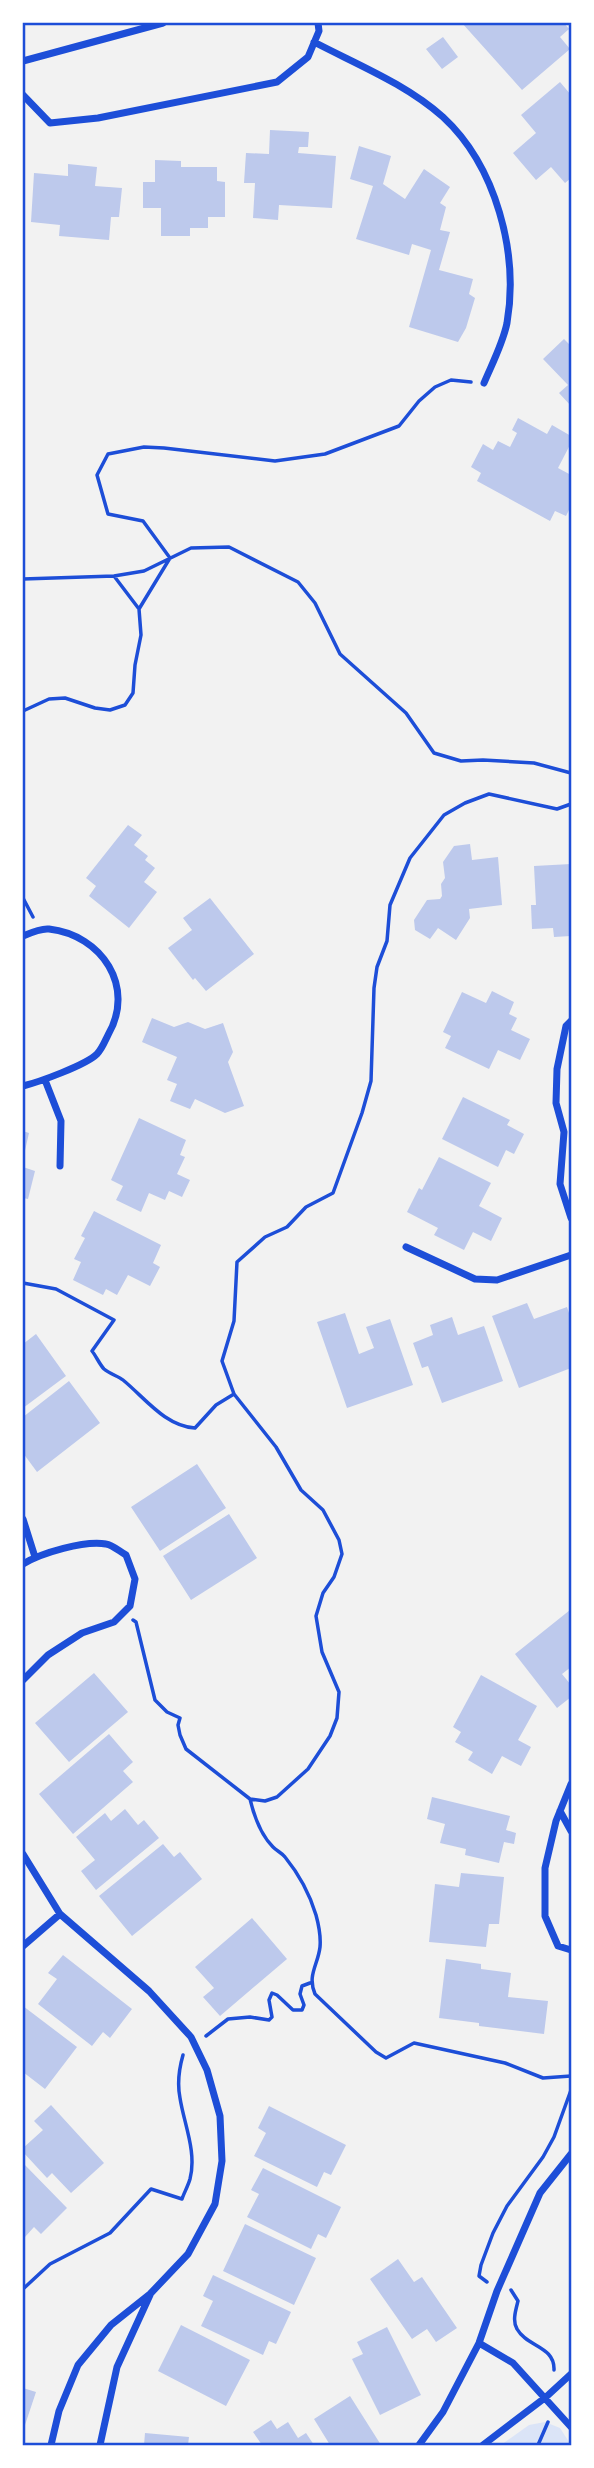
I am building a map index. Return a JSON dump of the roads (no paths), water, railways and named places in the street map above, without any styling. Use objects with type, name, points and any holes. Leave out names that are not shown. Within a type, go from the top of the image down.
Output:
[{"type":"street","points":[[23,61],[163,23]]},
{"type":"street","points":[[23,95],[50,123],[98,118],[276,82],[308,57],[319,31],[318,23]]},
{"type":"street","points":[[314,42],[397,84],[425,103],[444,118],[467,144],[485,174],[499,209],[510,284],[506,325],[484,383]]},
{"type":"street","points":[[23,936],[47,929],[84,939],[108,962],[119,991],[117,1021],[97,1054],[46,1080],[23,1086]]},
{"type":"street","points":[[571,1021],[566,1026],[557,1069],[556,1103],[564,1132],[560,1184],[571,1218]]},
{"type":"street","points":[[46,1080],[61,1121],[60,1166]]},
{"type":"street","points":[[564,1132],[571,1126]]},
{"type":"street","points":[[406,1247],[475,1279],[497,1280],[571,1255]]},
{"type":"street","points":[[23,1520],[35,1557]]},
{"type":"street","points":[[23,1564],[66,1547],[107,1544],[126,1555],[135,1579],[130,1605],[114,1622],[82,1633],[48,1655],[23,1679]]},
{"type":"street","points":[[571,1784],[560,1811],[545,1868],[545,1916],[558,1946],[571,1950]]},
{"type":"street","points":[[560,1811],[571,1831]]},
{"type":"street","points":[[23,1854],[60,1914],[149,1991],[193,2041],[207,2070],[220,2116],[222,2161],[215,2204],[188,2254],[150,2294],[111,2325],[78,2365],[59,2411],[51,2445]]},
{"type":"street","points":[[23,1946],[60,1914]]},
{"type":"street","points":[[419,2445],[443,2412],[479,2343],[499,2286],[540,2193],[571,2154]]},
{"type":"street","points":[[100,2445],[117,2367],[150,2294]]},
{"type":"street","points":[[479,2343],[513,2363],[571,2427]]},
{"type":"street","points":[[482,2445],[546,2397],[571,2374]]}]
